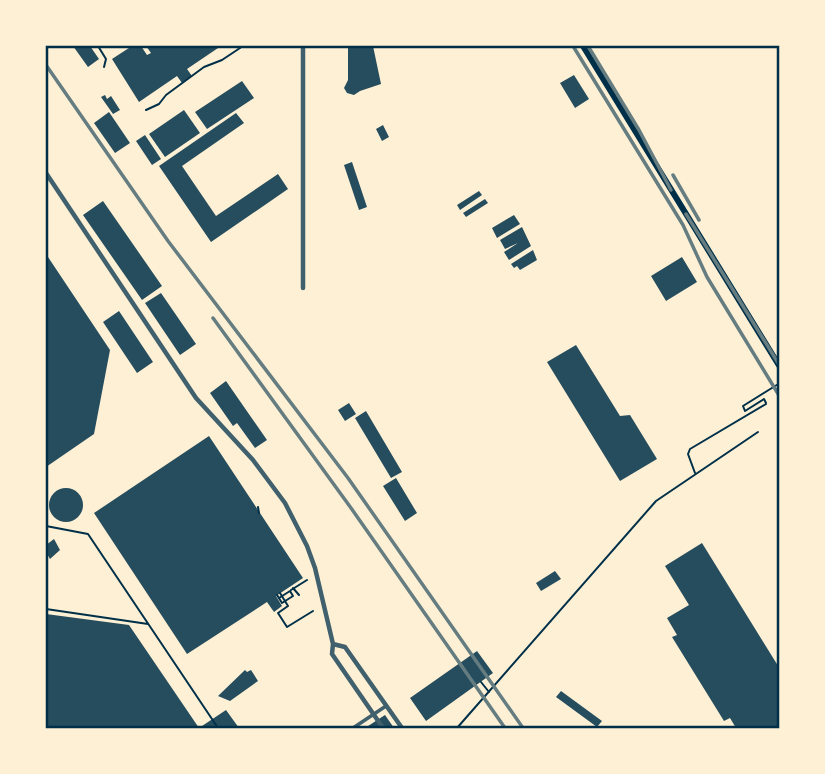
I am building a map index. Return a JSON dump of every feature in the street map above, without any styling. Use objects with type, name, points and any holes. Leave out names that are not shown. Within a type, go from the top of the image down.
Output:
[{"type":"main road","points":[[583,46],[779,367]]},
{"type":"street","points":[[303,46],[303,288]]},
{"type":"street","points":[[46,173],[196,398],[253,460],[285,503],[307,545],[315,568],[333,644],[332,654],[383,729]]},
{"type":"street","points":[[333,644],[345,647],[402,729]]},
{"type":"street","points":[[353,729],[386,706]]},
{"type":"path","points":[[98,46],[106,60],[104,66]]},
{"type":"path","points":[[146,110],[159,104],[166,95],[204,67],[222,60],[243,46]]},
{"type":"path","points":[[696,474],[688,454],[690,449],[766,404],[764,399],[745,411],[743,406],[779,383]]},
{"type":"path","points":[[457,729],[656,501],[758,432]]},
{"type":"path","points":[[257,507],[259,513]]},
{"type":"path","points":[[46,526],[88,534],[218,729]]},
{"type":"path","points":[[279,595],[305,581]]},
{"type":"path","points":[[279,595],[293,588],[299,595]]},
{"type":"path","points":[[279,595],[288,606],[278,612],[287,627],[313,611]]},
{"type":"path","points":[[46,609],[148,624]]},
{"type":"path","points":[[481,682],[489,693]]},
{"type":"building","points":[[73,46],[90,46],[99,59],[88,67]]},
{"type":"building","points":[[132,46],[141,46],[147,55],[151,53],[146,46],[221,46],[187,69],[192,76],[182,83],[177,76],[139,102],[112,59]]},
{"type":"building","points":[[348,46],[373,46],[381,84],[354,95],[347,93],[344,88],[348,80]]},
{"type":"building","points":[[574,75],[589,99],[575,108],[560,83]]},
{"type":"building","points":[[242,81],[254,98],[207,129],[195,112]]},
{"type":"building","points":[[105,95],[107,99],[111,96],[120,110],[113,114],[101,97]]},
{"type":"building","points":[[184,110],[200,133],[165,157],[149,134]]},
{"type":"building","points":[[109,112],[130,143],[115,153],[94,123]]},
{"type":"building","points":[[236,113],[244,123],[182,166],[216,216],[278,174],[288,189],[211,242],[159,166]]},
{"type":"building","points":[[383,125],[389,137],[382,141],[376,129]]},
{"type":"building","points":[[145,135],[161,159],[152,165],[136,141]]},
{"type":"building","points":[[352,162],[367,207],[359,210],[344,165]]},
{"type":"building","points":[[479,191],[482,195],[460,210],[457,205]]},
{"type":"building","points":[[485,199],[488,203],[466,217],[463,213]]},
{"type":"building","points":[[103,201],[162,286],[142,300],[83,215]]},
{"type":"building","points":[[514,215],[520,224],[497,238],[492,228]]},
{"type":"building","points":[[522,227],[531,246],[509,260],[504,252],[518,243],[505,249],[500,240]]},
{"type":"building","points":[[533,250],[537,260],[520,270],[517,266],[514,268],[511,264]]},
{"type":"building","points":[[46,254],[110,350],[94,434],[46,467]]},
{"type":"building","points":[[682,257],[697,282],[666,301],[651,276]]},
{"type":"building","points":[[161,293],[196,344],[180,355],[145,303]]},
{"type":"building","points":[[119,311],[153,362],[137,373],[103,322]]},
{"type":"building","points":[[576,345],[620,416],[630,415],[657,459],[620,481],[547,362]]},
{"type":"building","points":[[226,381],[267,440],[255,448],[237,423],[233,426],[210,393]]},
{"type":"building","points":[[349,403],[356,414],[345,421],[338,410]]},
{"type":"building","points":[[366,411],[402,472],[391,478],[355,418]]},
{"type":"building","points":[[209,436],[303,578],[276,596],[282,606],[274,612],[267,602],[187,654],[94,513]]},
{"type":"building","points":[[396,478],[417,513],[405,521],[383,486]]},
{"type":"building","points":[[66,488],[78,493],[83,505],[78,517],[66,522],[54,517],[49,505],[54,493]]},
{"type":"building","points":[[54,539],[60,550],[50,559],[46,545]]},
{"type":"building","points":[[702,543],[780,669],[780,728],[736,728],[730,718],[724,721],[672,637],[677,635],[667,618],[689,605],[665,566]]},
{"type":"building","points":[[555,571],[561,579],[541,591],[536,583]]},
{"type":"building","points":[[46,614],[129,625],[199,728],[46,728]]},
{"type":"building","points":[[477,651],[493,673],[426,721],[410,698]]},
{"type":"building","points":[[245,670],[251,670],[258,681],[230,701],[218,696]]},
{"type":"building","points":[[561,691],[602,721],[597,727],[556,697]]},
{"type":"building","points":[[226,710],[239,728],[199,728]]},
{"type":"building","points":[[385,715],[394,728],[365,728]]},
{"type":"railway","points":[[573,46],[683,225],[707,277],[780,397]]},
{"type":"railway","points":[[588,46],[639,130],[671,190]]},
{"type":"railway","points":[[46,65],[168,241],[348,478],[523,728]]},
{"type":"railway","points":[[673,175],[699,220]]},
{"type":"railway","points":[[686,214],[780,366]]},
{"type":"railway","points":[[213,318],[351,508],[505,728]]}]
